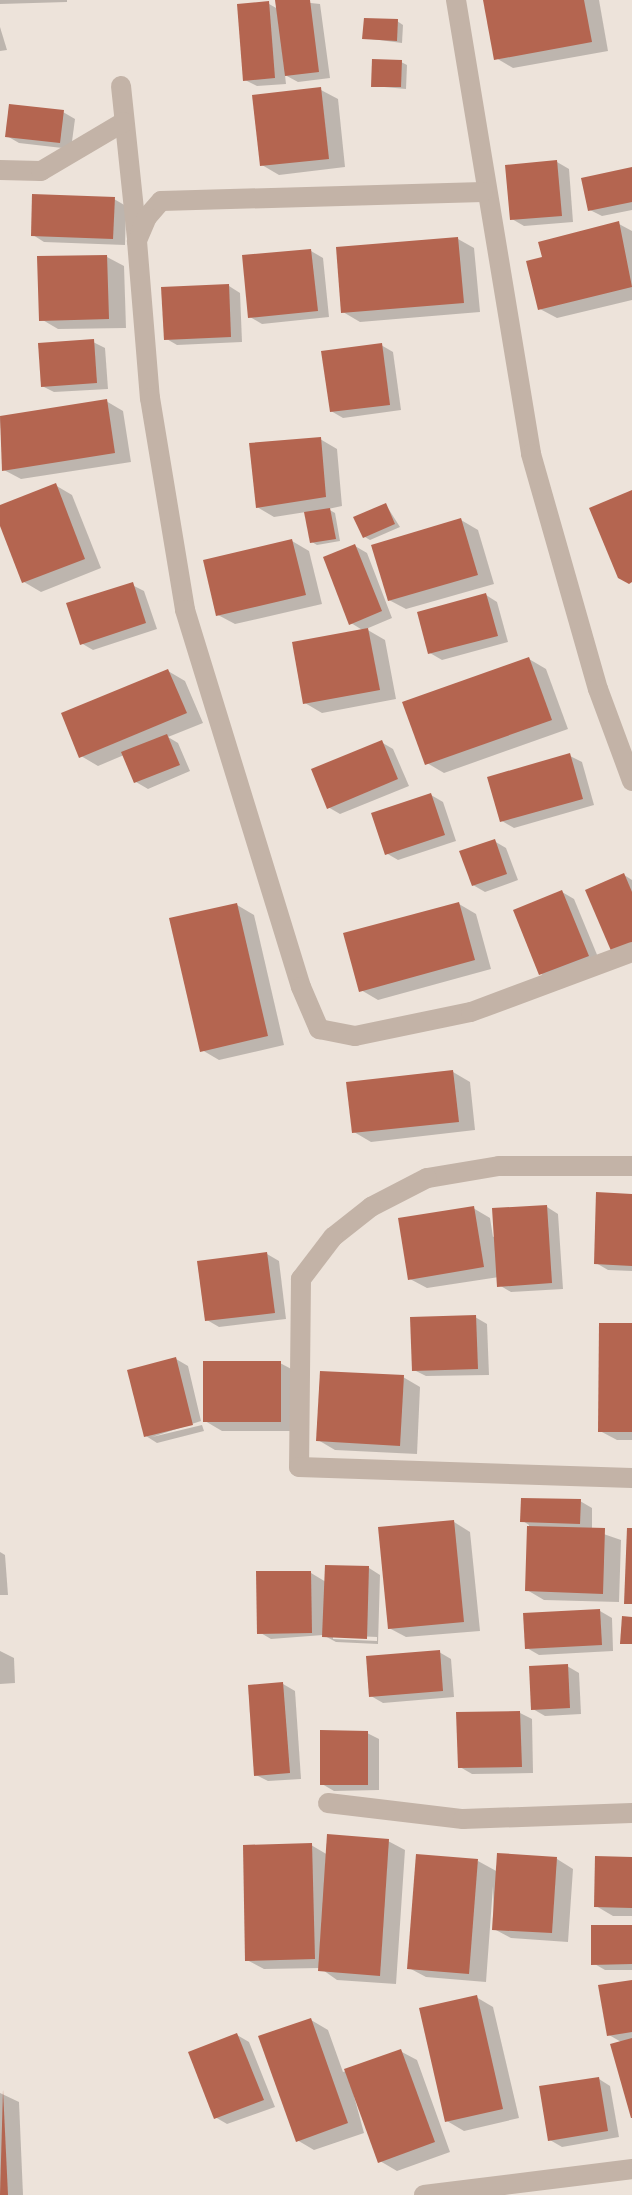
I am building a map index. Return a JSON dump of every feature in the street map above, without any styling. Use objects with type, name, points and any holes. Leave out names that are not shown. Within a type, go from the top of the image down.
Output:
[{"type":"street","points":[[456,0],[483,192],[531,454],[598,689],[632,781]]},
{"type":"street","points":[[121,86],[150,398],[185,610],[301,987],[319,1029],[355,1036],[471,1012],[632,952]]},
{"type":"street","points":[[0,170],[41,171],[124,122]]},
{"type":"street","points":[[137,241],[161,201],[483,192]]},
{"type":"street","points":[[632,1166],[499,1166],[427,1178],[371,1207],[333,1237],[301,1279],[299,1467],[632,1478]]},
{"type":"street","points":[[328,1803],[463,1819],[632,1813]]},
{"type":"street","points":[[424,2195],[632,2169]]},
{"type":"building","points":[[275,0],[310,0],[319,72],[285,76]]},
{"type":"building","points":[[483,0],[584,0],[592,42],[494,60]]},
{"type":"building","points":[[269,1],[275,78],[243,81],[237,4]]},
{"type":"building","points":[[364,18],[398,19],[397,41],[362,39]]},
{"type":"building","points":[[372,59],[402,60],[401,87],[371,87]]},
{"type":"building","points":[[321,87],[329,159],[260,166],[252,95]]},
{"type":"building","points":[[9,104],[64,110],[60,143],[5,137]]},
{"type":"building","points":[[557,160],[562,216],[510,220],[505,165]]},
{"type":"building","points":[[632,167],[632,202],[588,211],[581,178]]},
{"type":"building","points":[[32,194],[115,197],[113,239],[31,236]]},
{"type":"building","points":[[619,221],[632,287],[538,310],[526,261],[542,257],[538,242]]},
{"type":"building","points":[[458,237],[464,303],[341,313],[336,247]]},
{"type":"building","points":[[311,249],[318,311],[248,318],[242,255]]},
{"type":"building","points":[[107,255],[109,319],[39,321],[37,256]]},
{"type":"building","points":[[229,284],[231,337],[164,340],[161,287]]},
{"type":"building","points":[[94,339],[97,383],[41,387],[38,343]]},
{"type":"building","points":[[382,343],[390,405],[330,412],[321,351]]},
{"type":"building","points":[[107,399],[115,453],[2,471],[0,416]]},
{"type":"building","points":[[321,437],[326,497],[256,508],[249,443]]},
{"type":"building","points":[[56,483],[85,559],[22,583],[0,526],[0,505]]},
{"type":"building","points":[[632,490],[632,582],[629,584],[618,578],[589,508]]},
{"type":"building","points":[[386,503],[395,524],[363,538],[353,517]]},
{"type":"building","points":[[330,508],[336,539],[310,543],[304,512]]},
{"type":"building","points":[[461,518],[478,575],[388,601],[371,545]]},
{"type":"building","points":[[292,539],[306,595],[216,616],[203,560]]},
{"type":"building","points":[[355,544],[382,611],[349,625],[323,557]]},
{"type":"building","points":[[133,582],[146,623],[80,645],[66,603]]},
{"type":"building","points":[[486,593],[498,636],[428,654],[417,612]]},
{"type":"building","points":[[368,628],[380,690],[303,704],[292,642]]},
{"type":"building","points":[[529,657],[552,720],[425,765],[402,702]]},
{"type":"building","points":[[168,669],[187,713],[79,758],[61,713]]},
{"type":"building","points":[[167,734],[180,765],[134,783],[121,752]]},
{"type":"building","points":[[382,740],[398,779],[327,809],[311,769]]},
{"type":"building","points":[[570,753],[583,799],[500,822],[487,777]]},
{"type":"building","points":[[431,793],[445,835],[385,855],[371,813]]},
{"type":"building","points":[[495,839],[507,874],[472,886],[459,851]]},
{"type":"building","points":[[624,873],[632,892],[632,945],[612,953],[585,890]]},
{"type":"building","points":[[562,890],[589,956],[539,975],[513,910]]},
{"type":"building","points":[[459,902],[475,960],[359,992],[343,933]]},
{"type":"building","points":[[237,903],[268,1036],[200,1052],[169,918]]},
{"type":"building","points":[[453,1070],[459,1122],[352,1133],[346,1082]]},
{"type":"building","points":[[596,1192],[632,1194],[632,1266],[594,1264]]},
{"type":"building","points":[[547,1205],[552,1283],[497,1287],[492,1208]]},
{"type":"building","points":[[474,1206],[484,1267],[408,1280],[398,1218]]},
{"type":"building","points":[[267,1252],[275,1313],[205,1321],[197,1261]]},
{"type":"building","points":[[476,1315],[478,1369],[412,1371],[410,1317]]},
{"type":"building","points":[[599,1323],[632,1323],[632,1432],[598,1432]]},
{"type":"building","points":[[176,1357],[193,1425],[144,1437],[127,1370]]},
{"type":"building","points":[[203,1361],[281,1361],[281,1422],[203,1422]]},
{"type":"building","points":[[320,1371],[404,1375],[400,1446],[316,1441]]},
{"type":"building","points":[[521,1498],[581,1499],[580,1524],[520,1522]]},
{"type":"building","points":[[454,1520],[464,1622],[388,1629],[378,1527]]},
{"type":"building","points":[[527,1526],[605,1528],[603,1594],[525,1591]]},
{"type":"building","points":[[627,1528],[632,1528],[632,1604],[624,1604]]},
{"type":"building","points":[[325,1565],[369,1566],[367,1639],[322,1637]]},
{"type":"building","points":[[256,1571],[311,1571],[312,1633],[257,1634]]},
{"type":"building","points":[[600,1609],[602,1645],[525,1649],[523,1613]]},
{"type":"building","points":[[622,1616],[632,1617],[632,1644],[620,1644]]},
{"type":"building","points":[[440,1650],[443,1691],[369,1697],[366,1656]]},
{"type":"building","points":[[568,1664],[570,1708],[531,1710],[529,1666]]},
{"type":"building","points":[[283,1682],[290,1773],[254,1776],[248,1685]]},
{"type":"building","points":[[520,1711],[522,1767],[458,1768],[456,1712]]},
{"type":"building","points":[[320,1730],[368,1731],[368,1785],[320,1785]]},
{"type":"building","points":[[327,1834],[389,1839],[380,1976],[318,1971]]},
{"type":"building","points":[[312,1843],[315,1959],[245,1961],[243,1845]]},
{"type":"building","points":[[497,1853],[557,1857],[552,1933],[492,1930]]},
{"type":"building","points":[[416,1854],[478,1859],[469,1974],[407,1969]]},
{"type":"building","points":[[595,1856],[632,1857],[632,1908],[594,1907]]},
{"type":"building","points":[[591,1925],[632,1925],[632,1964],[591,1965]]},
{"type":"building","points":[[632,1980],[632,2032],[607,2036],[598,1985]]},
{"type":"building","points":[[477,1995],[503,2109],[445,2122],[419,2008]]},
{"type":"building","points":[[311,2018],[348,2123],[296,2142],[258,2036]]},
{"type":"building","points":[[237,2033],[264,2100],[214,2119],[188,2052]]},
{"type":"building","points":[[632,2038],[632,2118],[631,2118],[610,2044]]},
{"type":"building","points":[[401,2049],[435,2142],[378,2163],[344,2069]]},
{"type":"building","points":[[599,2077],[608,2131],[548,2141],[539,2086]]},
{"type":"building","points":[[3,2090],[8,2195],[0,2195]]}]
